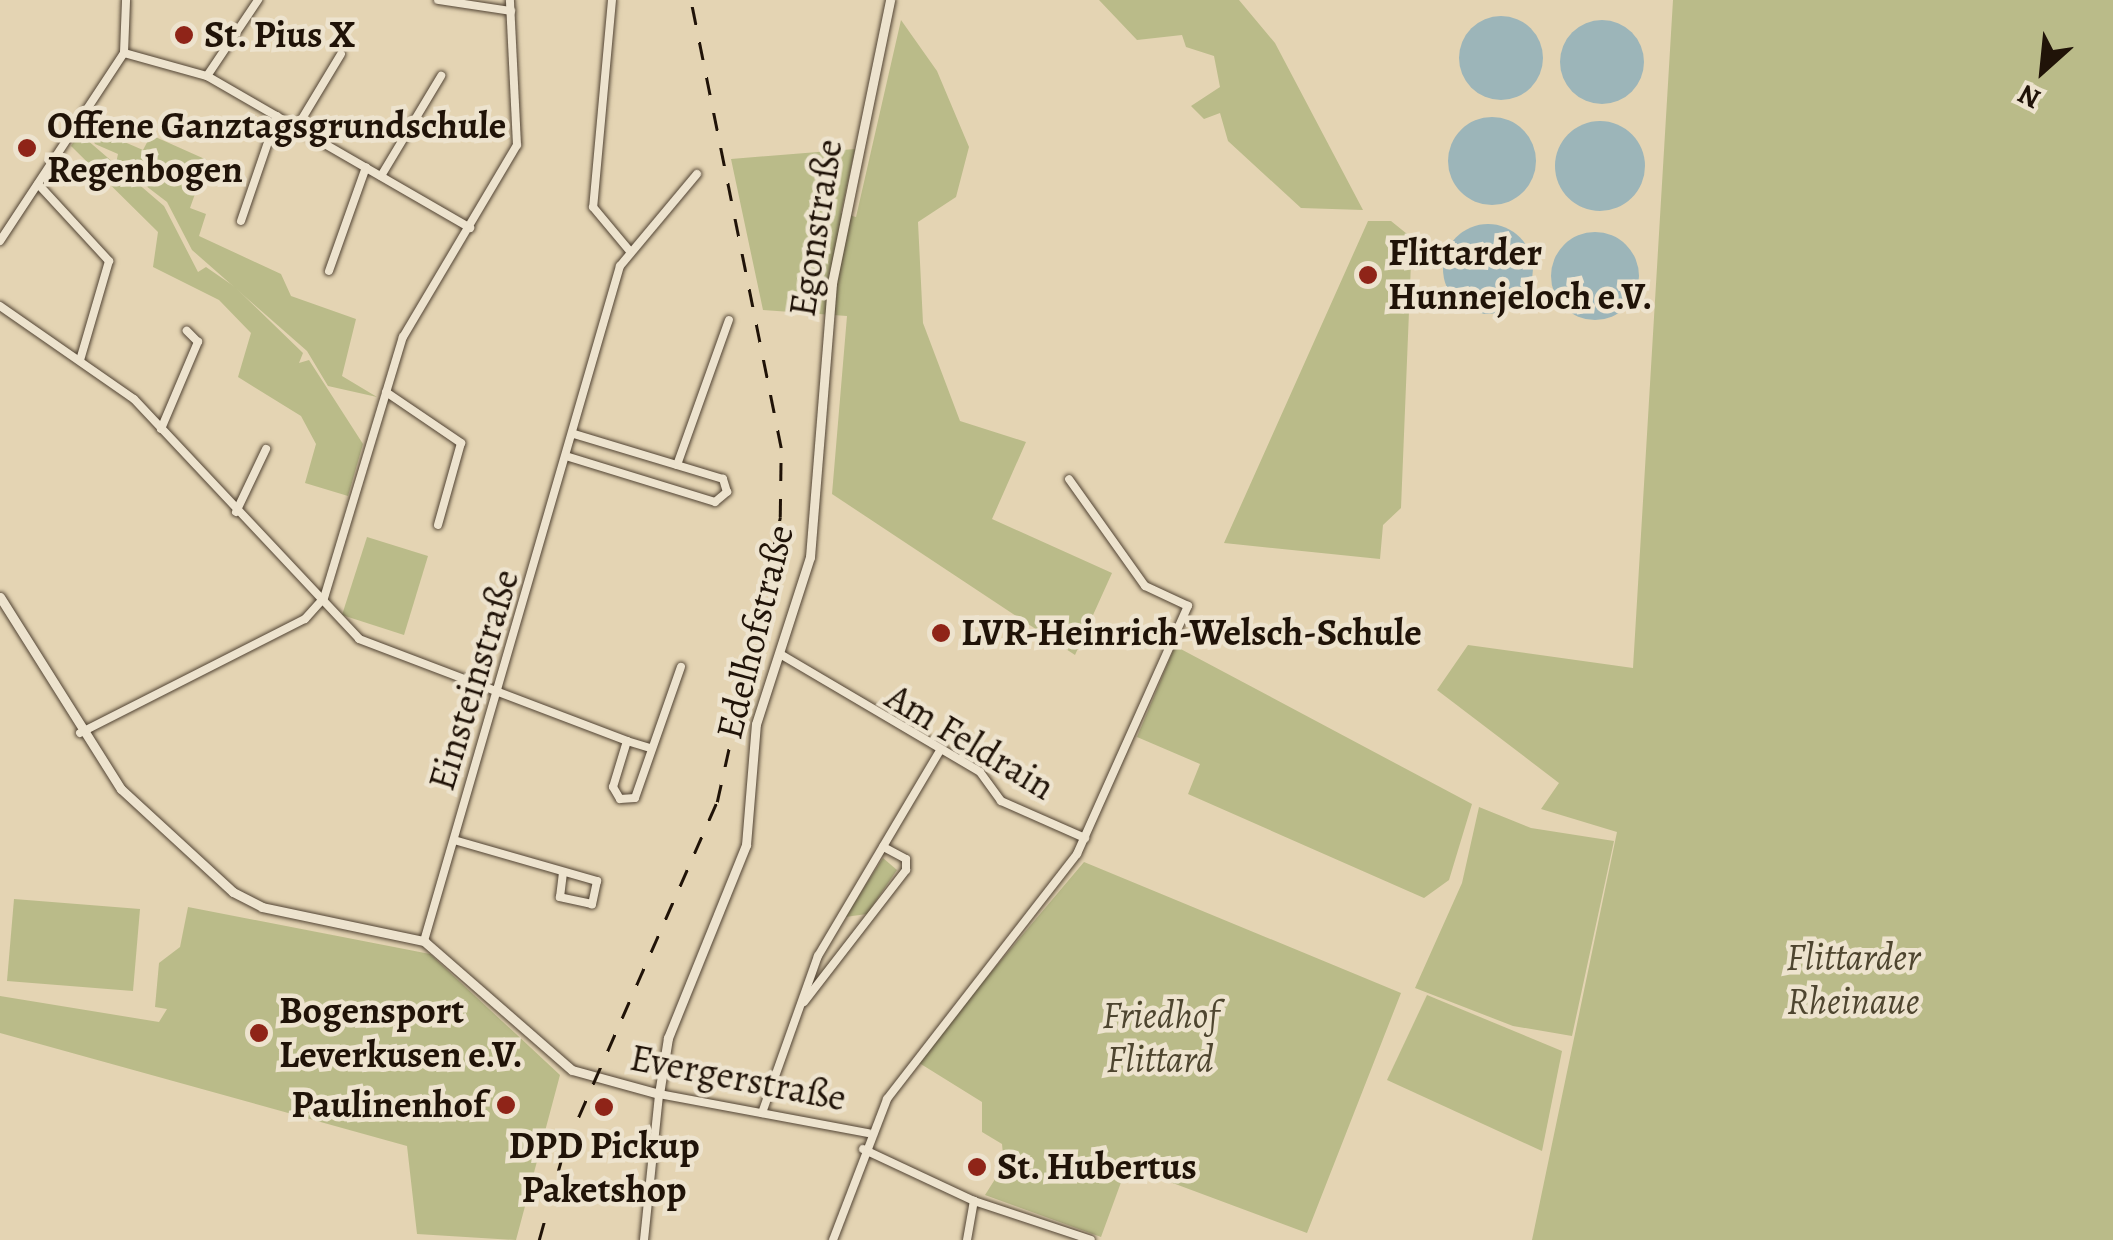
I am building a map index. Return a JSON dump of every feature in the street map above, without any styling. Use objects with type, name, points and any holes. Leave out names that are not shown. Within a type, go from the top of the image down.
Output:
[{"type":"street","points":[[0,242],[124,53],[126,0]]},
{"type":"street","points":[[207,76],[258,0]]},
{"type":"street","points":[[438,0],[511,11]]},
{"type":"street","points":[[80,733],[318,606],[403,337],[470,228],[521,134],[510,0]]},
{"type":"street","points":[[612,0],[593,207],[628,250],[696,174]]},
{"type":"street","name":"Egonstraße","points":[[818,468],[835,264],[890,0]]},
{"type":"street","points":[[124,53],[207,76],[470,228]]},
{"type":"street","points":[[297,127],[341,54]]},
{"type":"street","points":[[381,176],[441,76]]},
{"type":"street","points":[[240,220],[276,116]]},
{"type":"street","points":[[329,271],[366,167]]},
{"type":"street","points":[[38,184],[109,261],[80,360]]},
{"type":"street","name":"Einsteinstraße","points":[[424,941],[628,250]]},
{"type":"street","points":[[0,306],[80,360],[161,429],[318,606],[358,640],[497,698],[650,748]]},
{"type":"street","points":[[677,464],[729,320]]},
{"type":"street","points":[[161,429],[198,342],[187,330]]},
{"type":"street","points":[[386,392],[461,444],[438,525]]},
{"type":"street","points":[[568,456],[715,502],[726,492],[723,478],[574,434]]},
{"type":"street","points":[[236,512],[266,450]]},
{"type":"street","name":"Edelhofstraße","points":[[659,1094],[668,1038],[746,845],[756,724],[810,557],[818,468]]},
{"type":"street","points":[[834,1240],[868,1133],[943,1018],[1077,854],[1188,606],[1145,586],[1069,479]]},
{"type":"street","points":[[0,597],[80,733],[131,800],[248,901],[424,941]]},
{"type":"street","name":"Am Feldrain","points":[[780,654],[939,752],[980,772],[1000,801],[1085,838]]},
{"type":"street","points":[[628,741],[613,787],[620,799],[635,798],[681,666]]},
{"type":"street","points":[[762,1112],[818,956],[939,752]]},
{"type":"street","points":[[454,840],[563,872],[597,882],[592,904],[560,896],[563,872]]},
{"type":"street","points":[[799,1010],[906,870],[906,859],[882,847]]},
{"type":"street","name":"Evergerstraße","points":[[424,941],[597,1082],[868,1133]]},
{"type":"street","points":[[644,1240],[659,1094]]},
{"type":"street","points":[[863,1149],[974,1201],[1091,1240]]},
{"type":"street","points":[[967,1240],[974,1201]]},
{"type":"green space","points":[[1099,0],[1239,0],[1275,43],[1363,210],[1301,208],[1228,141],[1220,113],[1204,119],[1191,106],[1220,87],[1214,56],[1186,47],[1182,35],[1137,40]]},
{"type":"green space","name":"Flittarder Rheinaue","points":[[1673,0],[2113,0],[2113,1240],[1532,1240],[1617,832],[1541,809],[1559,783],[1437,690],[1468,645],[1633,668]]},
{"type":"green space","points":[[901,20],[937,71],[969,147],[956,197],[918,222],[923,323],[960,421],[1026,442],[992,519],[1112,573],[1075,655],[832,494],[847,316],[763,310],[731,159],[855,149],[841,213],[856,217]]},
{"type":"green space","points":[[85,125],[143,150],[151,135],[207,160],[190,208],[206,214],[199,236],[281,274],[291,296],[356,319],[342,376],[377,397],[328,386],[307,351],[192,250],[167,202],[116,163],[118,154],[95,144]]},
{"type":"green space","points":[[79,133],[164,206],[198,272],[206,267],[235,287],[303,353],[299,363],[309,360],[363,444],[348,496],[305,483],[316,444],[301,416],[238,377],[251,333],[219,300],[153,267],[158,232],[71,146]]},
{"type":"green space","points":[[1368,221],[1391,221],[1412,238],[1401,508],[1383,525],[1380,559],[1224,543]]},
{"type":"green space","points":[[367,537],[428,556],[404,635],[342,615]]},
{"type":"green space","points":[[1175,646],[1472,804],[1449,880],[1424,898],[1188,794],[1200,764],[1137,737]]},
{"type":"green space","points":[[1479,807],[1531,828],[1614,841],[1572,1036],[1513,1026],[1415,988],[1462,883]]},
{"type":"green space","points":[[883,858],[897,870],[867,914],[845,917]]},
{"type":"green space","name":"Friedhof Flittard","points":[[1084,862],[1401,993],[1307,1233],[1127,1166],[1101,1237],[985,1195],[1004,1165],[1002,1144],[982,1132],[982,1102],[916,1061]]},
{"type":"green space","points":[[14,899],[140,909],[133,991],[7,981]]},
{"type":"green space","points":[[188,907],[430,954],[560,1075],[516,1240],[417,1234],[407,1146],[0,1033],[0,996],[159,1022],[167,1009],[155,1007],[159,963],[180,947]]},
{"type":"green space","points":[[1427,995],[1562,1051],[1542,1151],[1387,1080]]},
{"type":"water","points":[[1493,16],[1509,16],[1525,23],[1536,34],[1543,58],[1540,74],[1531,88],[1509,100],[1493,100],[1477,93],[1466,82],[1459,66],[1459,50],[1466,34],[1477,23]]},
{"type":"water","points":[[1602,20],[1618,23],[1632,32],[1641,46],[1641,78],[1632,92],[1618,101],[1602,104],[1586,101],[1572,92],[1563,78],[1560,62],[1563,46],[1572,32],[1586,23]]},
{"type":"water","points":[[1492,117],[1509,120],[1523,130],[1533,144],[1533,178],[1523,192],[1509,202],[1492,205],[1475,202],[1461,192],[1451,178],[1448,161],[1451,144],[1461,130],[1475,120]]},
{"type":"water","points":[[1600,121],[1632,134],[1645,166],[1632,198],[1600,211],[1568,198],[1555,166],[1568,134]]},
{"type":"water","points":[[1488,224],[1505,227],[1520,237],[1530,252],[1530,286],[1520,301],[1505,311],[1488,314],[1471,311],[1456,301],[1446,286],[1443,269],[1446,252],[1456,237],[1471,227]]},
{"type":"water","points":[[1586,232],[1604,232],[1620,239],[1632,251],[1639,276],[1632,301],[1620,313],[1604,320],[1586,320],[1570,313],[1558,301],[1551,285],[1551,267],[1558,251],[1570,239]]},
{"type":"railway","points":[[539,1240],[564,1150],[717,802],[780,517],[781,448],[691,0]]},
{"type":"place","name":"St. Pius X","points":[[184,35]]},
{"type":"place","name":"Offene Ganztagsgrundschule Regenbogen","points":[[27,148]]},
{"type":"place","name":"Flittarder Hunnejeloch e.V.","points":[[1368,275]]},
{"type":"place","name":"LVR-Heinrich-Welsch-Schule","points":[[941,633]]},
{"type":"place","name":"Bogensport Leverkusen e.V.","points":[[259,1033]]},
{"type":"place","name":"Paulinenhof","points":[[506,1105]]},
{"type":"place","name":"DPD Pickup Paketshop","points":[[604,1107]]},
{"type":"place","name":"St. Hubertus","points":[[977,1167]]}]
